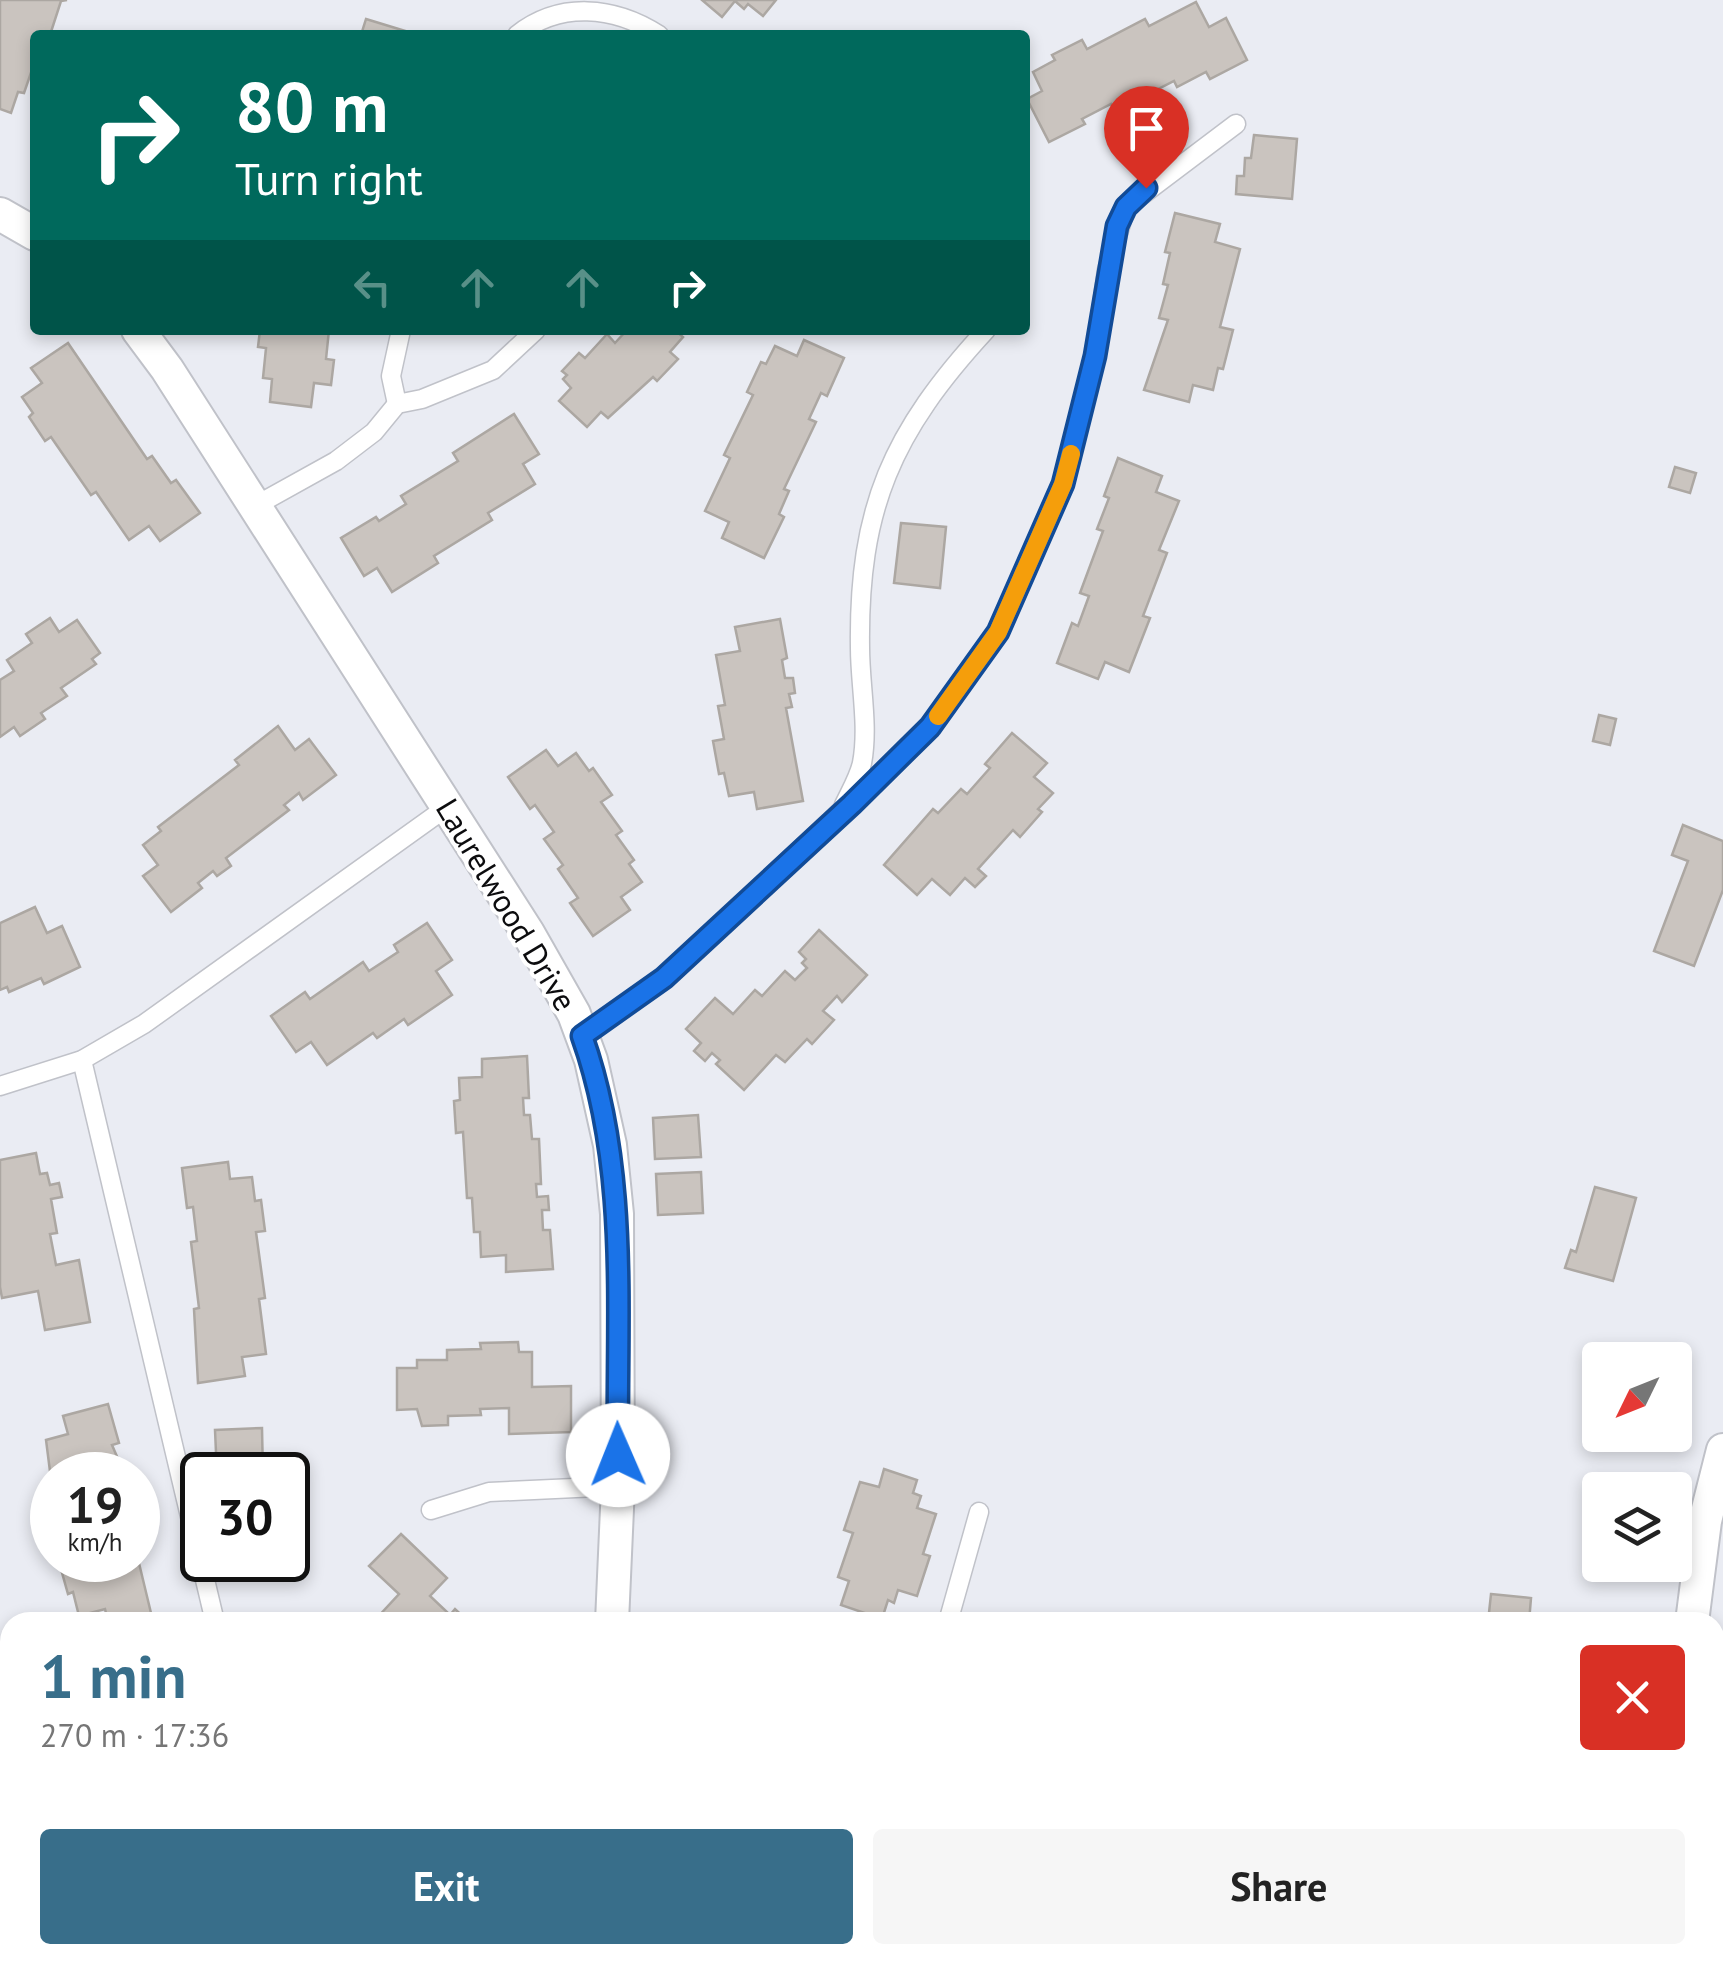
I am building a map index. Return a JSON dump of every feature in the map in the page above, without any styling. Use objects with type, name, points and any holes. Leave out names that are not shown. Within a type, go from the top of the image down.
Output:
[{"type":"street","points":[[0,214],[30,231]]},
{"type":"street","name":"Laurelwood Drive","points":[[141,335],[553,974],[582,1036],[610,1145],[617,1214],[618,1486],[612,1612]]},
{"type":"street","points":[[1693,1612],[1704,1521],[1723,1450]]},
{"type":"lane","points":[[523,30],[568,11],[608,12],[638,21],[652,30]]},
{"type":"lane","points":[[582,1036],[664,978],[930,727],[998,632],[1063,484],[1095,356],[1110,255],[1126,207],[1236,124]]},
{"type":"lane","points":[[397,404],[391,376],[400,335]]},
{"type":"lane","points":[[254,506],[336,462],[374,432],[397,404],[493,370],[531,335]]},
{"type":"lane","points":[[840,815],[861,766],[865,736],[859,615],[864,554],[875,501],[902,442],[929,398],[982,335]]},
{"type":"lane","points":[[0,1086],[82,1060],[157,1014],[447,806]]},
{"type":"lane","points":[[82,1060],[213,1612]]},
{"type":"lane","points":[[432,1510],[490,1492],[618,1486]]},
{"type":"lane","points":[[951,1612],[979,1512]]},
{"type":"building","points":[[0,0],[67,0],[61,1],[52,30],[30,30],[30,76],[24,93],[18,92],[11,113],[0,109]]},
{"type":"building","points":[[702,0],[776,0],[763,16],[748,4],[744,9],[735,1],[722,17]]},
{"type":"building","points":[[1196,2],[1209,27],[1226,18],[1247,60],[1210,79],[1206,72],[1177,87],[1174,81],[1115,111],[1111,104],[1082,119],[1085,124],[1049,142],[1030,105],[1030,97],[1042,91],[1033,72],[1055,60],[1052,55],[1082,40],[1087,49],[1145,19],[1149,26]]},
{"type":"building","points":[[366,19],[402,30],[363,30]]},
{"type":"building","points":[[1254,135],[1297,139],[1292,199],[1236,194],[1237,176],[1244,176],[1245,158],[1251,158]]},
{"type":"building","points":[[1175,213],[1220,224],[1215,242],[1240,249],[1220,327],[1233,330],[1223,369],[1218,368],[1213,390],[1193,385],[1189,402],[1144,390],[1168,320],[1159,318],[1168,285],[1163,284],[1170,253],[1165,252]]},
{"type":"building","points":[[259,335],[328,335],[326,359],[334,360],[331,385],[314,383],[311,407],[270,402],[272,379],[263,378],[266,348],[258,347]]},
{"type":"building","points":[[606,335],[615,343],[622,335],[683,337],[670,352],[678,359],[657,381],[653,377],[608,418],[601,412],[587,427],[559,401],[571,388],[562,371],[579,353],[585,358]]},
{"type":"building","points":[[804,340],[844,358],[827,396],[821,393],[809,419],[816,422],[784,489],[789,491],[779,514],[784,517],[764,558],[722,538],[729,522],[705,511],[730,458],[724,455],[753,395],[747,392],[761,362],[766,364],[775,346],[797,356]]},
{"type":"building","points":[[68,343],[147,459],[152,456],[171,483],[176,480],[200,513],[160,541],[149,526],[129,540],[96,492],[91,495],[51,437],[45,441],[29,417],[33,413],[22,397],[42,383],[31,368]]},
{"type":"building","points":[[514,414],[539,454],[523,464],[535,484],[488,513],[492,520],[434,556],[438,563],[392,592],[377,568],[364,576],[341,538],[406,504],[401,496],[458,461],[453,453]]},
{"type":"building","points":[[1118,458],[1162,476],[1156,492],[1179,501],[1159,550],[1167,553],[1143,616],[1150,618],[1129,672],[1105,662],[1098,679],[1057,663],[1072,623],[1078,626],[1089,596],[1080,593],[1103,531],[1097,529]]},
{"type":"building","points":[[1675,467],[1696,473],[1690,493],[1669,487]]},
{"type":"building","points":[[901,523],[946,527],[940,588],[894,583]]},
{"type":"building","points":[[50,618],[59,632],[77,620],[100,653],[92,659],[96,664],[61,688],[67,696],[41,713],[45,719],[20,736],[14,727],[0,737],[0,680],[14,671],[7,660],[32,643],[26,634]]},
{"type":"building","points":[[780,619],[787,658],[782,660],[785,678],[793,678],[795,693],[789,694],[792,707],[786,708],[803,801],[757,809],[754,792],[729,796],[724,773],[719,774],[713,741],[724,739],[718,706],[725,705],[716,655],[740,651],[735,627]]},
{"type":"building","points":[[1599,715],[1616,719],[1610,745],[1593,741]]},
{"type":"building","points":[[278,726],[295,750],[309,739],[336,775],[303,800],[299,793],[284,805],[289,810],[226,858],[231,866],[217,876],[213,871],[198,883],[202,888],[171,912],[143,876],[158,865],[143,845],[161,831],[158,827],[239,765],[235,760]]},
{"type":"building","points":[[1012,733],[1047,763],[1034,777],[1053,793],[1038,809],[1042,812],[1020,837],[1013,830],[978,869],[986,876],[975,887],[965,878],[950,895],[932,879],[917,895],[884,865],[933,809],[938,813],[961,789],[967,794],[990,768],[985,764]]},
{"type":"building","points":[[546,750],[558,766],[576,753],[589,771],[593,768],[612,795],[601,802],[622,831],[616,835],[634,860],[629,864],[642,882],[621,897],[630,910],[593,936],[570,903],[578,898],[558,869],[563,865],[544,839],[554,832],[535,805],[530,809],[508,777]]},
{"type":"building","points":[[1683,825],[1723,841],[1723,890],[1694,966],[1654,951],[1688,861],[1672,855]]},
{"type":"building","points":[[35,907],[47,933],[62,926],[80,967],[44,984],[41,978],[9,992],[7,987],[0,990],[0,923]]},
{"type":"building","points":[[427,923],[452,960],[436,971],[452,995],[408,1025],[404,1019],[377,1038],[373,1033],[327,1065],[311,1042],[296,1052],[271,1016],[305,992],[310,999],[363,962],[369,971],[398,952],[394,945]]},
{"type":"building","points":[[819,930],[867,975],[842,1002],[837,996],[823,1011],[834,1020],[812,1044],[807,1039],[785,1062],[776,1055],[744,1090],[716,1064],[720,1060],[712,1053],[705,1061],[694,1051],[701,1043],[686,1029],[715,998],[733,1014],[755,990],[762,996],[785,971],[795,980],[807,968],[802,963],[806,959],[799,952]]},
{"type":"building","points":[[527,1056],[529,1098],[523,1098],[524,1115],[530,1115],[532,1139],[539,1139],[541,1184],[536,1184],[537,1197],[548,1196],[549,1210],[542,1210],[543,1230],[550,1230],[553,1269],[506,1272],[506,1255],[481,1257],[480,1232],[474,1232],[472,1198],[467,1198],[463,1132],[456,1133],[454,1101],[460,1100],[459,1078],[482,1077],[482,1059]]},
{"type":"building","points":[[698,1115],[701,1157],[655,1159],[653,1118]]},
{"type":"building","points":[[36,1153],[40,1174],[47,1173],[50,1185],[59,1183],[62,1197],[51,1199],[57,1233],[50,1234],[56,1265],[79,1260],[90,1322],[45,1330],[38,1291],[2,1298],[0,1160]]},
{"type":"building","points":[[228,1162],[230,1179],[252,1177],[255,1201],[261,1200],[265,1231],[256,1232],[265,1298],[259,1299],[266,1354],[242,1357],[245,1376],[198,1383],[194,1309],[199,1308],[191,1242],[197,1241],[193,1207],[187,1208],[182,1168]]},
{"type":"building","points":[[701,1172],[703,1213],[658,1215],[656,1174]]},
{"type":"building","points":[[1595,1187],[1636,1198],[1613,1281],[1565,1268],[1571,1250],[1576,1252]]},
{"type":"building","points":[[518,1342],[519,1352],[532,1352],[532,1387],[571,1386],[571,1432],[509,1434],[509,1408],[480,1409],[481,1415],[448,1416],[448,1425],[422,1426],[417,1409],[397,1410],[397,1368],[417,1368],[417,1360],[447,1360],[447,1350],[481,1349],[480,1343]]},
{"type":"building","points":[[108,1404],[119,1443],[112,1445],[115,1452],[48,1452],[46,1440],[68,1434],[63,1416]]},
{"type":"building","points":[[262,1428],[263,1452],[216,1452],[215,1430]]},
{"type":"building","points":[[884,1469],[917,1480],[913,1493],[921,1496],[917,1508],[936,1514],[923,1554],[930,1556],[917,1596],[898,1590],[894,1603],[888,1600],[884,1612],[862,1612],[841,1605],[849,1581],[838,1577],[853,1533],[844,1530],[860,1482],[879,1487]]},
{"type":"building","points":[[401,1534],[447,1578],[430,1596],[447,1612],[382,1612],[399,1594],[369,1566]]},
{"type":"building","points":[[65,1582],[144,1582],[151,1612],[78,1612],[73,1592],[68,1594]]},
{"type":"building","points":[[1491,1594],[1531,1598],[1530,1612],[1489,1612]]},
{"type":"slow traffic","points":[[938,716],[998,632],[1063,484],[1071,454]]},
{"type":"route","points":[[618,1455],[617,1214],[610,1145],[582,1036],[664,978],[852,804],[930,727],[998,632],[1063,484],[1095,356],[1117,226],[1126,207],[1146,188]]}]
